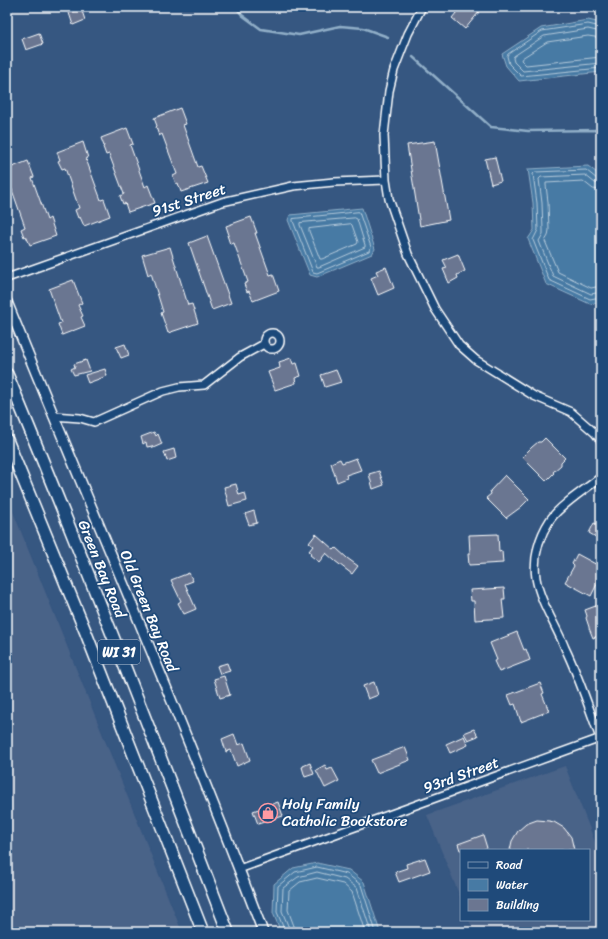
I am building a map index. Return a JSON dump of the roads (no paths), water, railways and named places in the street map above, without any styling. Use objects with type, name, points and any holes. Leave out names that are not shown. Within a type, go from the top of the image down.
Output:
[{"type":"main road","name":"Green Bay Road","points":[[7,374],[53,486],[228,932]]},
{"type":"main road","name":"WI 31","points":[[7,440],[86,633],[203,932]]},
{"type":"street","points":[[422,7],[408,34],[394,70],[389,92],[384,135],[386,180],[389,199],[408,254],[434,309],[459,345],[476,360],[534,396],[571,412],[595,433],[601,441]]},
{"type":"street","name":"91st Street","points":[[7,278],[222,202],[293,186],[334,182],[386,180]]},
{"type":"street","name":"Old Green Bay Road","points":[[7,302],[153,655],[263,932]]},
{"type":"street","points":[[53,416],[80,418],[94,422],[162,391],[179,387],[204,385],[240,357],[264,344]]},
{"type":"street","points":[[600,738],[570,659],[544,602],[536,578],[536,571],[537,550],[549,522],[559,510],[601,477]]},
{"type":"street","name":"93rd Street","points":[[239,870],[600,738]]},
{"type":"water","points":[[588,20],[601,23],[601,72],[519,81],[506,66],[502,54],[541,28]]},
{"type":"water","points":[[588,166],[601,176],[601,299],[599,302],[590,304],[546,284],[528,239],[534,230],[533,203],[528,169]]},
{"type":"water","points":[[362,208],[375,249],[372,254],[317,277],[310,275],[288,220],[290,215]]},
{"type":"water","points":[[317,863],[349,870],[364,882],[380,932],[281,932],[273,913],[274,884],[293,868]]},
{"type":"waterway","points":[[236,7],[242,15],[261,29],[299,35],[340,26],[363,28],[388,37]]},
{"type":"waterway","points":[[413,57],[491,127],[528,131],[601,131]]},
{"type":"place","name":"Holy Family Catholic Bookstore","points":[[268,813]]}]
